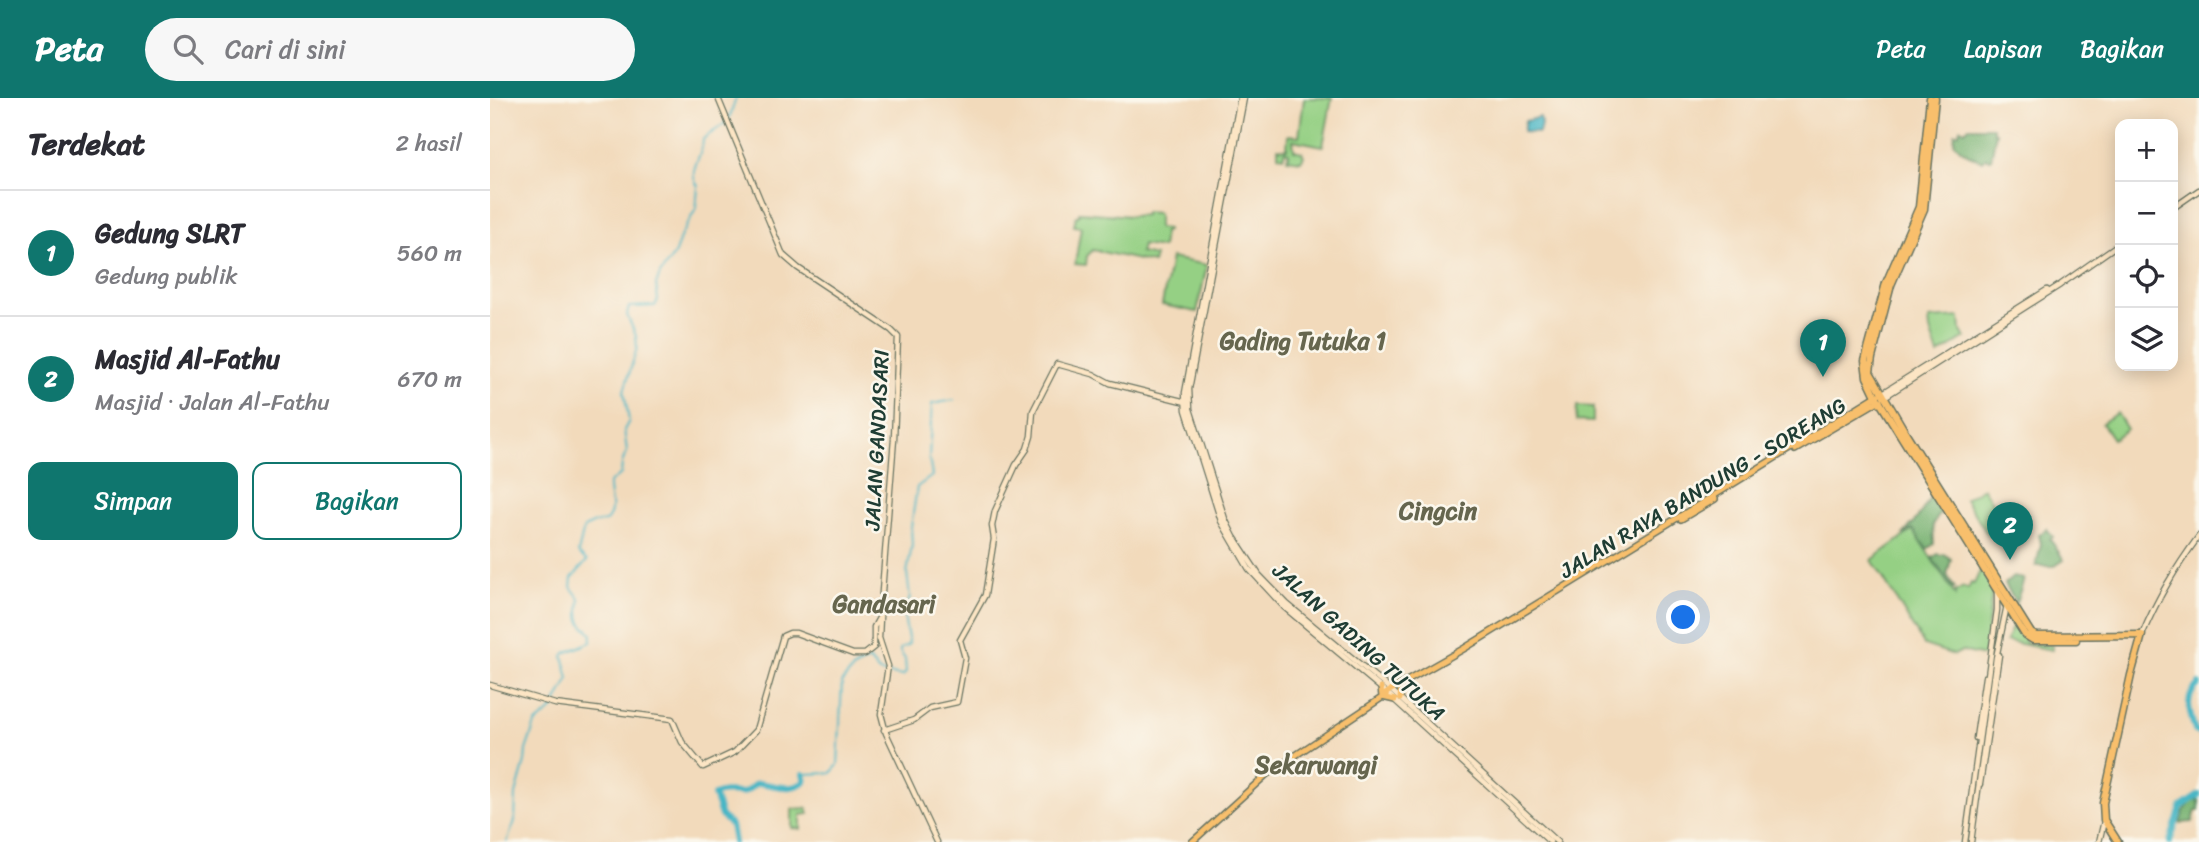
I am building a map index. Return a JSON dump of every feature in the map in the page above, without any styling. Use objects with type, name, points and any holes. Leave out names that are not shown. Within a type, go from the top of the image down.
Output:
[{"type":"highway","points":[[1932,98],[1919,207],[1886,283],[1865,361],[1867,377],[1972,543],[2025,635],[2033,640],[2088,637]]},
{"type":"highway","points":[[1972,543],[1995,585],[2034,635],[2141,638],[2102,807],[2104,820],[2118,842]]},
{"type":"main road","name":"JALAN RAYA BANDUNG - SOREANG","points":[[1192,842],[1266,775],[1386,692],[1441,664],[1880,397]]},
{"type":"main road","points":[[1386,692],[1398,699],[1399,687]]},
{"type":"street","name":"JALAN GANDASARI","points":[[718,98],[783,255],[898,337],[894,439],[879,636],[887,673],[881,714],[884,730],[937,842]]},
{"type":"street","name":"JALAN GADING TUTUKA","points":[[1242,98],[1185,399],[1220,506],[1234,537],[1265,582],[1312,628],[1386,692],[1398,699],[1549,839],[1557,842]]},
{"type":"street","points":[[2178,205],[2199,190]]},
{"type":"street","points":[[1880,397],[2117,245]]},
{"type":"street","points":[[884,730],[914,720],[930,708],[957,702],[965,658],[960,640],[985,594],[994,540],[993,517],[1016,465],[1029,444],[1032,411],[1057,364],[1093,374],[1110,383],[1185,399]]},
{"type":"street","points":[[2141,638],[2165,584],[2199,536]]},
{"type":"street","points":[[1968,842],[1997,610],[1995,585]]},
{"type":"street","points":[[1997,610],[2007,601]]},
{"type":"street","points":[[1977,766],[2007,601]]},
{"type":"street","points":[[490,685],[557,704],[672,719],[682,742],[703,766],[735,752],[756,730],[783,636],[796,633],[859,655],[873,649],[874,628],[880,617]]},
{"type":"street","points":[[2002,633],[2008,621],[2015,618]]},
{"type":"street","points":[[1968,842],[1980,705],[1992,649]]},
{"type":"street","points":[[1968,842],[1999,650]]},
{"type":"street","points":[[2099,842],[2104,820]]},
{"type":"green space","points":[[1304,98],[1332,98],[1323,146],[1293,140],[1294,150],[1302,152],[1304,156],[1301,161],[1287,159],[1289,153],[1285,151],[1283,157],[1278,155],[1278,148],[1287,149],[1288,135],[1299,136]]},
{"type":"green space","points":[[1969,127],[1993,127],[1993,132],[1996,132],[1991,159],[1985,158],[1983,161],[1971,156],[1954,142],[1955,133],[1959,133],[1960,128],[1966,130]]},
{"type":"green space","points":[[1079,212],[1131,216],[1145,215],[1145,212],[1158,213],[1158,228],[1167,229],[1164,232],[1162,248],[1142,245],[1140,253],[1155,256],[1153,263],[1093,250],[1087,256],[1086,265],[1075,264],[1081,227],[1074,226]]},
{"type":"green space","points":[[1171,258],[1207,265],[1197,312],[1162,305]]},
{"type":"green space","points":[[1960,317],[1961,331],[1965,338],[1938,355],[1929,319]]},
{"type":"green space","points":[[1577,406],[1593,407],[1593,422],[1576,421]]},
{"type":"green space","points":[[2117,413],[2127,429],[2113,439],[2102,423]]},
{"type":"green space","points":[[1983,488],[2006,524],[1988,535],[1965,499]]},
{"type":"green space","points":[[1932,495],[1942,510],[1933,525],[1934,544],[1927,549],[1913,529],[1903,535]]},
{"type":"green space","points":[[2047,529],[2053,537],[2050,539],[2064,560],[2055,566],[2036,566],[2041,544],[2039,535]]},
{"type":"green space","points":[[1913,530],[1955,595],[1955,592],[1963,587],[1968,589],[1971,583],[1974,584],[1981,569],[1990,584],[1992,593],[1984,656],[1962,651],[1954,655],[1924,645],[1872,560]]},
{"type":"green space","points":[[1944,554],[1951,559],[1947,575],[1955,588],[1953,589],[1932,558]]},
{"type":"green space","points":[[2013,577],[2024,579],[2016,603],[2005,584]]},
{"type":"green space","points":[[2013,625],[2027,643],[2052,645],[2052,650],[2006,641]]},
{"type":"green space","points":[[2199,800],[2199,810],[2196,810],[2193,822],[2180,823],[2184,811],[2192,801]]},
{"type":"green space","points":[[807,808],[809,814],[801,815],[801,829],[792,828],[792,809]]},
{"type":"water","points":[[1540,117],[1539,133],[1523,132],[1525,121]]},
{"type":"waterway","points":[[507,842],[515,821],[516,794],[535,724],[553,709],[569,678],[563,656],[591,642],[592,635],[580,620],[580,599],[571,587],[572,578],[587,561],[578,553],[584,528],[605,522],[609,518],[609,483],[621,474],[627,451],[624,430],[629,421],[624,391],[637,348],[636,336],[627,315],[629,307],[655,306],[658,300],[656,285],[660,274],[675,253],[681,235],[696,209],[698,186],[694,169],[703,139],[724,124],[736,98]]},
{"type":"waterway","points":[[803,774],[831,773],[838,765],[842,682],[854,668],[869,660],[879,672],[903,676],[906,672],[905,659],[900,649],[909,644],[904,616],[910,597],[907,573],[917,487],[932,476],[929,458],[932,404],[954,400]]},
{"type":"waterway","points":[[2199,684],[2189,700],[2191,718],[2195,731],[2199,733]]},
{"type":"waterway","points":[[734,842],[731,825],[721,816],[714,795],[725,792],[742,793],[757,783],[794,787],[805,781],[803,774]]},
{"type":"waterway","points":[[2170,842],[2181,807],[2199,795]]},
{"type":"place","name":"Gedung SLRT","points":[[1823,377]]},
{"type":"place","name":"Masjid Al-Fathu","points":[[2010,560]]},
{"type":"district","name":"Gading Tutuka 1","points":[[1303,341]]},
{"type":"district","name":"Cingcin","points":[[1438,511]]},
{"type":"district","name":"Gandasari","points":[[884,604]]},
{"type":"district","name":"Sekarwangi","points":[[1316,765]]}]
